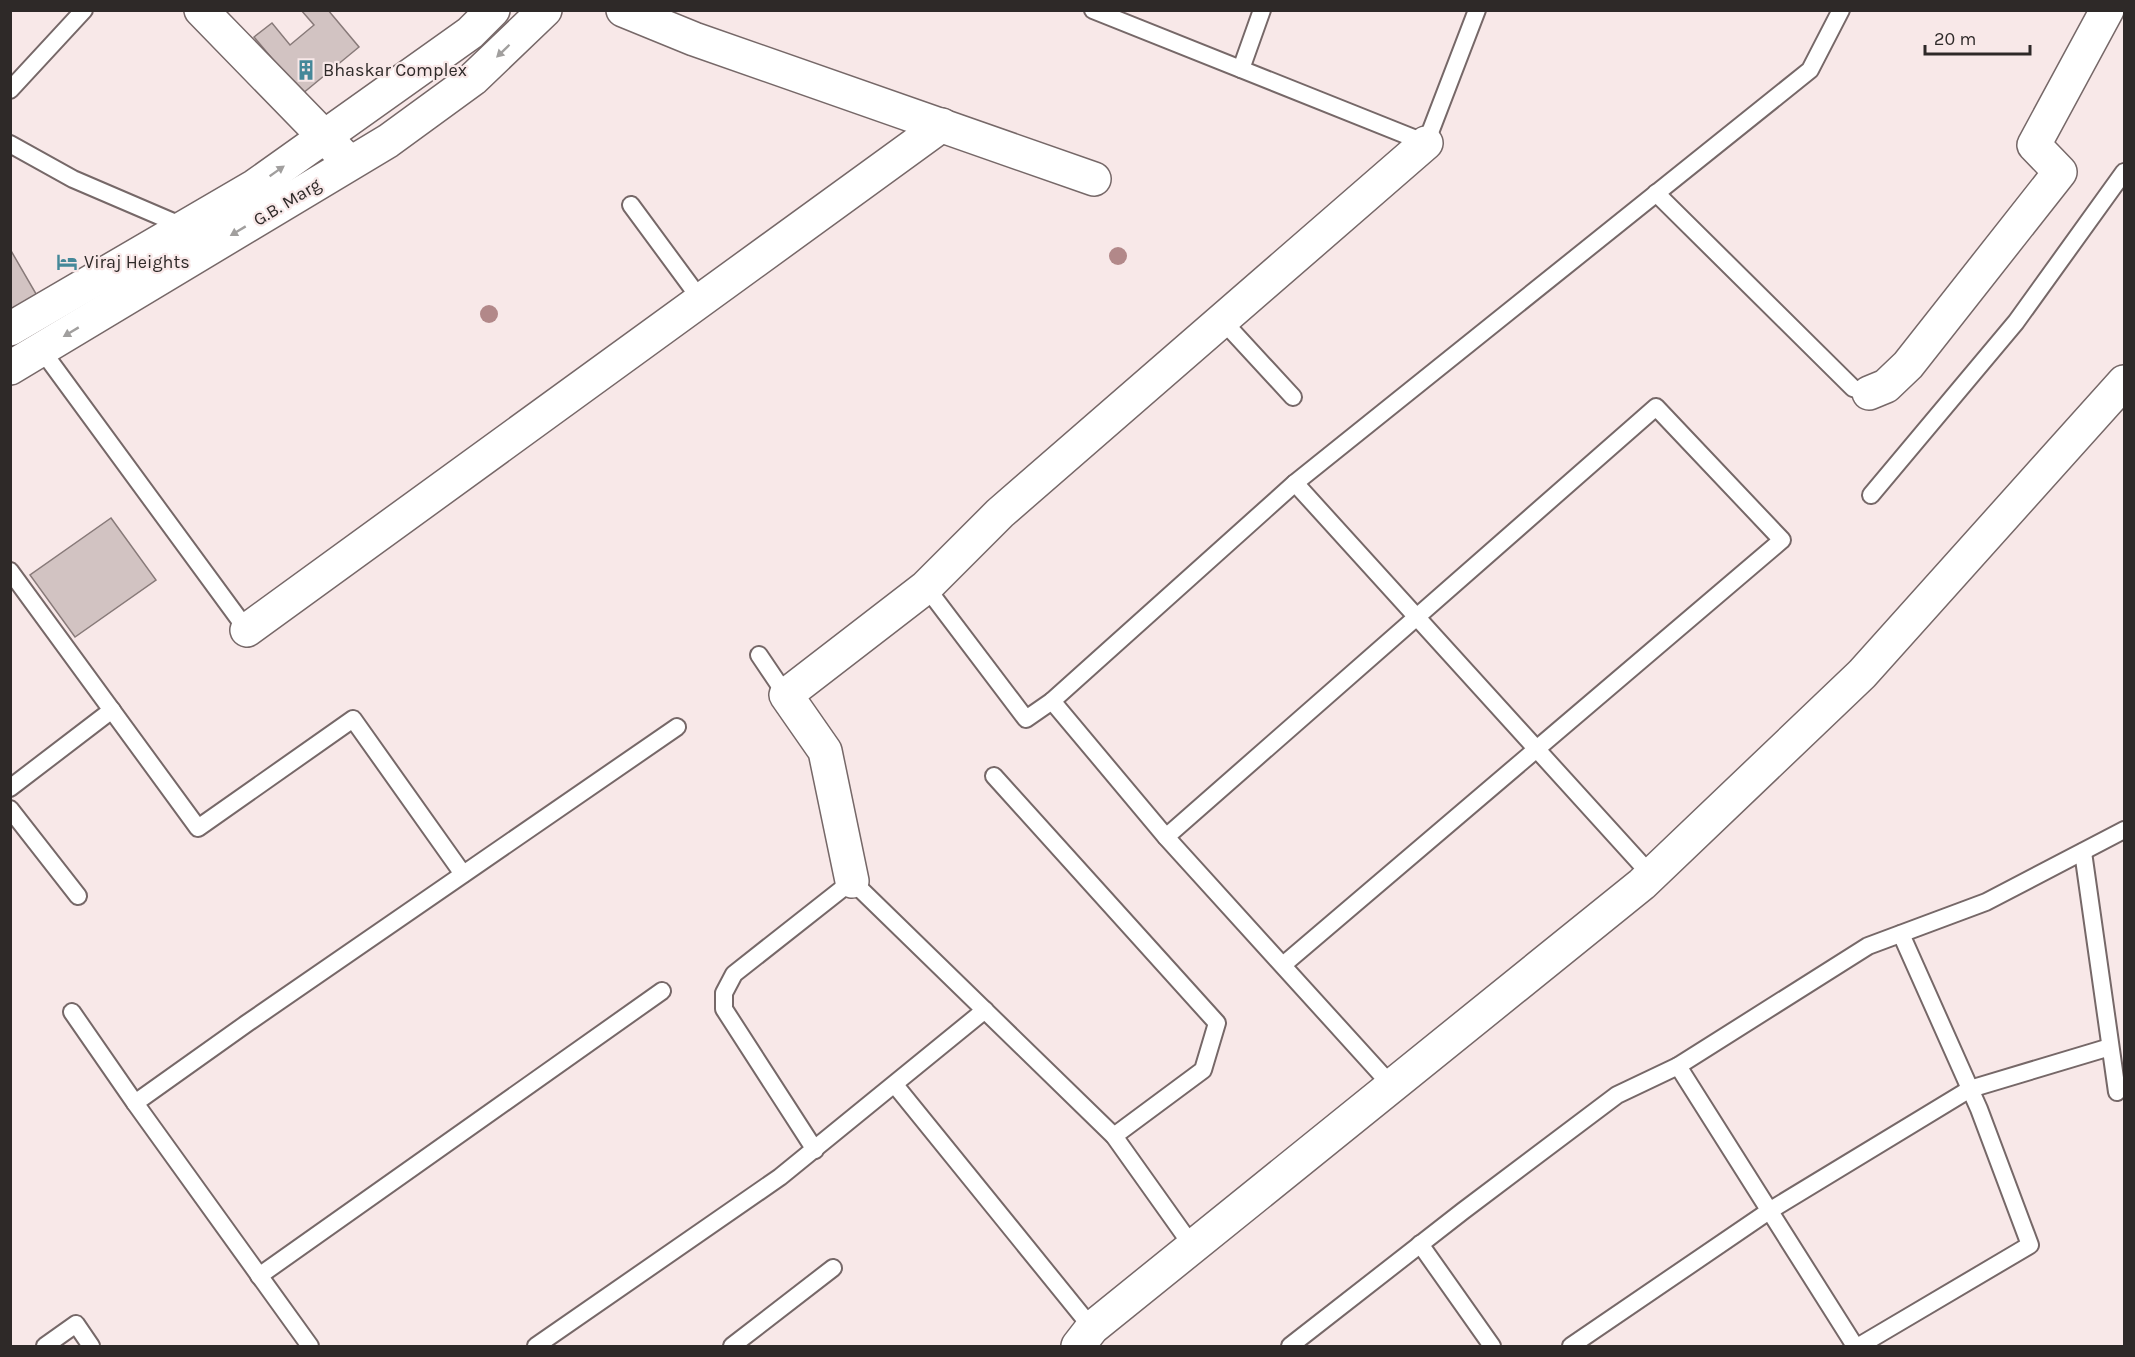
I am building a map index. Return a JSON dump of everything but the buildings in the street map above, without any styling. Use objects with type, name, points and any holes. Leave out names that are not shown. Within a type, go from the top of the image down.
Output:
[{"type":"street","points":[[201,10],[350,164]]},
{"type":"street","points":[[16,326],[255,186],[470,33],[493,10]]},
{"type":"street","name":"G.B. Marg","points":[[10,368],[388,141],[473,79],[545,10]]},
{"type":"street","points":[[623,10],[705,43],[1094,179]]},
{"type":"street","points":[[1869,393],[1886,386],[1908,365],[2060,172],[2034,145],[2107,10]]},
{"type":"street","points":[[247,630],[942,125]]},
{"type":"street","points":[[852,881],[825,750],[786,695],[926,587],[1000,513],[1426,143]]},
{"type":"street","points":[[1085,1337],[1651,875],[1862,675],[2124,382]]},
{"type":"lane","points":[[10,90],[84,10]]},
{"type":"lane","points":[[1094,10],[1426,143],[1477,10]]},
{"type":"lane","points":[[1242,69],[1262,10]]},
{"type":"lane","points":[[926,587],[1026,719],[1052,701],[1295,483],[1810,70],[1841,10]]},
{"type":"lane","points":[[10,144],[73,178],[185,227]]},
{"type":"lane","points":[[1870,495],[2016,322],[2124,172]]},
{"type":"lane","points":[[1656,193],[1853,388],[1869,393]]},
{"type":"lane","points":[[631,205],[701,300]]},
{"type":"lane","points":[[1222,320],[1293,397]]},
{"type":"lane","points":[[16,326],[41,349],[247,630]]},
{"type":"lane","points":[[1166,837],[1656,407],[1782,540],[1283,965]]},
{"type":"lane","points":[[1295,483],[1651,875]]},
{"type":"lane","points":[[10,571],[198,828],[353,719],[463,874]]},
{"type":"lane","points":[[759,655],[786,695]]},
{"type":"lane","points":[[1052,701],[1166,837],[1392,1086]]},
{"type":"lane","points":[[10,788],[112,710]]},
{"type":"lane","points":[[135,1104],[246,1024],[677,728]]},
{"type":"lane","points":[[993,776],[1217,1023],[1203,1070],[1114,1136]]},
{"type":"lane","points":[[10,809],[78,897]]},
{"type":"lane","points":[[1290,1347],[1420,1244],[1617,1095],[1678,1066],[1868,946],[1986,902],[2124,830]]},
{"type":"lane","points":[[2083,852],[2117,1092]]},
{"type":"lane","points":[[815,1150],[724,1009],[724,993],[734,974],[852,881],[1114,1136],[1193,1247]]},
{"type":"lane","points":[[1678,1066],[1857,1347],[2030,1245],[1970,1089],[1900,934]]},
{"type":"lane","points":[[259,1276],[662,991]]},
{"type":"lane","points":[[536,1347],[780,1177],[985,1010]]},
{"type":"lane","points":[[72,1012],[135,1104],[310,1347]]},
{"type":"lane","points":[[1571,1347],[1769,1211],[1970,1089],[2110,1047]]},
{"type":"lane","points":[[895,1085],[1085,1337]]},
{"type":"lane","points":[[1420,1244],[1492,1347]]},
{"type":"lane","points":[[732,1347],[833,1268]]},
{"type":"lane","points":[[45,1347],[76,1324],[91,1347]]},
{"type":"place","name":"Bhaskar Complex","points":[[306,70]]},
{"type":"place","name":"Viraj Heights","points":[[67,262]]}]
